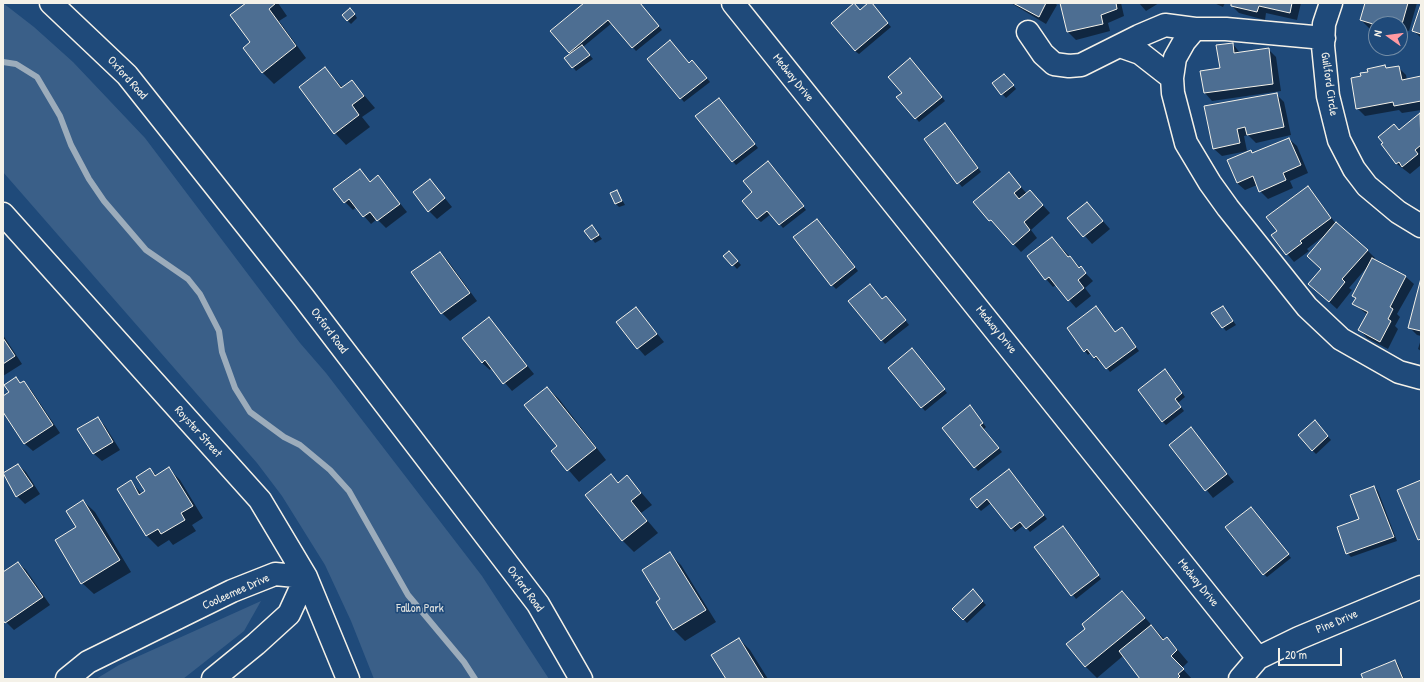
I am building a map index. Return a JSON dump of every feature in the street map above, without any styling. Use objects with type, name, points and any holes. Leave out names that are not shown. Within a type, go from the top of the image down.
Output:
[{"type":"street","name":"Oxford Road","points":[[51,3],[127,75],[304,298],[538,604],[581,679]]},
{"type":"street","name":"Medway Drive","points":[[733,3],[1258,658]]},
{"type":"street","name":"Guilford Circle","points":[[1331,3],[1324,24],[1324,38],[1328,96],[1339,140],[1354,169],[1367,186],[1398,212],[1421,226]]},
{"type":"street","points":[[1028,32],[1043,54],[1054,64],[1069,66],[1082,65],[1165,25],[1195,29],[1226,29],[1324,38]]},
{"type":"street","points":[[1195,29],[1184,42],[1175,58],[1172,78],[1173,92],[1186,143],[1194,156],[1224,201],[1308,306],[1341,339],[1399,372],[1421,378]]},
{"type":"street","points":[[1120,46],[1140,53],[1172,78]]},
{"type":"street","name":"Royster Street","points":[[3,214],[260,500],[306,577],[348,679]]},
{"type":"street","name":"Cooleemee Drive","points":[[67,679],[88,662],[232,591],[275,574],[306,577]]},
{"type":"street","points":[[213,679],[256,644],[289,614],[306,577]]},
{"type":"street","name":"Pine Drive","points":[[1240,679],[1258,658],[1299,638],[1421,587]]},
{"type":"green space","name":"Fallon Park","points":[[3,3],[34,27],[73,62],[145,138],[300,343],[326,373],[482,576],[549,679],[374,679],[351,621],[325,565],[282,496],[257,463],[3,172]]},
{"type":"green space","points":[[261,601],[244,631],[183,679],[96,679],[119,665]]},
{"type":"building","points":[[246,3],[276,3],[269,9],[296,46],[262,73],[243,48],[250,42],[230,15]]},
{"type":"building","points":[[584,3],[640,3],[659,26],[632,48],[608,20],[569,53],[550,31]]},
{"type":"building","points":[[854,3],[860,10],[868,3],[872,3],[888,23],[855,51],[831,23]]},
{"type":"building","points":[[1013,3],[1046,3],[1039,17]]},
{"type":"building","points":[[1060,3],[1116,3],[1117,9],[1101,15],[1103,24],[1067,32]]},
{"type":"building","points":[[1231,3],[1292,3],[1290,13],[1259,6],[1257,12],[1231,6]]},
{"type":"building","points":[[1365,3],[1408,3],[1404,16],[1368,16],[1368,22],[1360,20]]},
{"type":"building","points":[[1421,4],[1421,34],[1412,31]]},
{"type":"building","points":[[350,8],[355,14],[347,21],[342,15]]},
{"type":"building","points":[[670,40],[689,63],[692,60],[707,78],[680,99],[647,59]]},
{"type":"building","points":[[1233,43],[1234,53],[1269,48],[1273,84],[1204,93],[1200,71],[1220,68],[1216,45]]},
{"type":"building","points":[[582,45],[590,55],[572,68],[564,58]]},
{"type":"building","points":[[910,58],[942,97],[915,119],[896,97],[902,93],[888,77]]},
{"type":"building","points":[[1385,65],[1386,68],[1399,66],[1402,80],[1421,76],[1421,101],[1394,106],[1393,102],[1356,109],[1351,78],[1361,76],[1360,73],[1368,72],[1367,69]]},
{"type":"building","points":[[325,67],[341,88],[352,80],[364,96],[352,105],[359,115],[334,134],[299,87]]},
{"type":"building","points":[[1004,74],[1014,85],[1001,95],[992,83]]},
{"type":"building","points":[[1277,93],[1284,127],[1247,135],[1245,127],[1237,129],[1240,143],[1213,149],[1204,106]]},
{"type":"building","points":[[719,98],[755,144],[732,162],[695,116]]},
{"type":"building","points":[[1420,113],[1421,145],[1415,150],[1418,154],[1402,167],[1399,162],[1396,164],[1381,144],[1383,143],[1378,137],[1394,124],[1399,130]]},
{"type":"building","points":[[945,123],[978,168],[957,184],[924,139]]},
{"type":"building","points":[[1289,138],[1301,165],[1283,173],[1286,180],[1259,192],[1253,176],[1237,183],[1227,160],[1251,150],[1252,153]]},
{"type":"building","points":[[768,161],[804,206],[779,225],[767,211],[757,219],[742,201],[752,192],[743,181]]},
{"type":"building","points":[[360,169],[370,182],[378,175],[400,204],[377,221],[370,212],[363,217],[349,199],[344,203],[333,189]]},
{"type":"building","points":[[1009,172],[1021,187],[1014,193],[1019,199],[1030,190],[1043,205],[1024,222],[1030,230],[1013,245],[991,220],[989,221],[973,202]]},
{"type":"building","points":[[430,179],[445,198],[428,212],[413,192]]},
{"type":"building","points":[[1308,186],[1331,218],[1300,241],[1302,243],[1286,255],[1271,235],[1277,231],[1266,217]]},
{"type":"building","points":[[617,190],[622,201],[615,204],[610,193]]},
{"type":"building","points":[[1087,202],[1103,221],[1083,237],[1067,218]]},
{"type":"building","points":[[817,219],[855,267],[831,286],[793,237]]},
{"type":"building","points":[[1336,222],[1368,250],[1342,279],[1345,282],[1329,302],[1308,284],[1321,269],[1307,256]]},
{"type":"building","points":[[592,225],[599,235],[591,240],[584,231]]},
{"type":"building","points":[[1052,237],[1068,257],[1070,256],[1079,268],[1081,266],[1086,273],[1078,280],[1084,288],[1068,301],[1049,277],[1045,280],[1027,256]]},
{"type":"building","points":[[729,251],[738,261],[732,266],[723,256]]},
{"type":"building","points":[[440,252],[470,293],[441,314],[411,272]]},
{"type":"building","points":[[1372,258],[1406,276],[1390,307],[1393,309],[1388,319],[1391,321],[1380,342],[1358,330],[1368,312],[1352,304],[1356,298],[1352,296]]},
{"type":"building","points":[[1421,278],[1421,331],[1408,328]]},
{"type":"building","points":[[870,284],[882,299],[886,296],[906,320],[881,341],[848,301]]},
{"type":"building","points":[[1096,306],[1115,332],[1122,327],[1136,347],[1106,369],[1096,356],[1094,358],[1087,349],[1084,352],[1067,328]]},
{"type":"building","points":[[1223,306],[1233,321],[1222,328],[1211,313]]},
{"type":"building","points":[[636,307],[657,334],[637,349],[616,322]]},
{"type":"building","points":[[489,317],[527,366],[503,384],[485,360],[482,363],[462,338]]},
{"type":"building","points":[[3,338],[15,356],[3,364]]},
{"type":"building","points":[[912,348],[945,389],[921,408],[888,368]]},
{"type":"building","points":[[1165,369],[1182,393],[1175,399],[1181,407],[1162,422],[1138,390]]},
{"type":"building","points":[[16,377],[20,383],[24,381],[53,425],[24,444],[3,412],[3,396],[9,392],[4,385]]},
{"type":"building","points":[[547,387],[596,448],[567,471],[551,451],[557,446],[524,405]]},
{"type":"building","points":[[970,405],[983,423],[980,425],[999,448],[974,468],[942,428]]},
{"type":"building","points":[[98,417],[113,442],[93,454],[77,429]]},
{"type":"building","points":[[1315,420],[1328,436],[1312,451],[1298,435]]},
{"type":"building","points":[[1191,427],[1227,474],[1205,491],[1169,445]]},
{"type":"building","points":[[18,464],[33,486],[16,497],[3,473]]},
{"type":"building","points":[[169,467],[193,506],[181,513],[185,520],[161,534],[158,529],[146,536],[117,489],[131,480],[139,495],[145,491],[136,477],[150,468],[155,476]]},
{"type":"building","points":[[1009,469],[1044,515],[1026,529],[1020,522],[1011,529],[987,499],[977,508],[970,499]]},
{"type":"building","points":[[611,474],[618,483],[627,475],[641,493],[631,501],[647,521],[622,541],[585,495]]},
{"type":"building","points":[[1421,480],[1421,539],[1418,540],[1397,490]]},
{"type":"building","points":[[1374,486],[1394,537],[1346,554],[1337,527],[1359,519],[1350,495]]},
{"type":"building","points":[[83,500],[120,560],[81,584],[55,540],[76,527],[66,511]]},
{"type":"building","points":[[1251,507],[1289,554],[1263,575],[1225,527]]},
{"type":"building","points":[[1063,526],[1099,575],[1071,596],[1034,547]]},
{"type":"building","points":[[670,552],[706,610],[673,630],[656,602],[660,599],[642,570]]},
{"type":"building","points":[[18,562],[43,597],[5,623],[3,620],[3,572]]},
{"type":"building","points":[[973,589],[983,601],[963,620],[952,609]]},
{"type":"building","points":[[1122,591],[1145,618],[1085,667],[1066,644],[1085,629],[1082,624]]},
{"type":"building","points":[[1151,625],[1163,640],[1167,637],[1177,650],[1171,656],[1184,669],[1178,674],[1180,676],[1177,679],[1140,679],[1119,651]]},
{"type":"building","points":[[739,638],[764,679],[726,679],[711,655]]},
{"type":"building","points":[[1395,660],[1403,679],[1363,679],[1361,674]]},
{"type":"waterway","points":[[3,62],[16,64],[37,77],[60,116],[71,145],[89,179],[104,201],[146,250],[188,279],[200,294],[219,331],[222,352],[235,388],[250,412],[284,437],[300,445],[330,470],[349,491],[408,595],[464,662],[475,679]]}]
